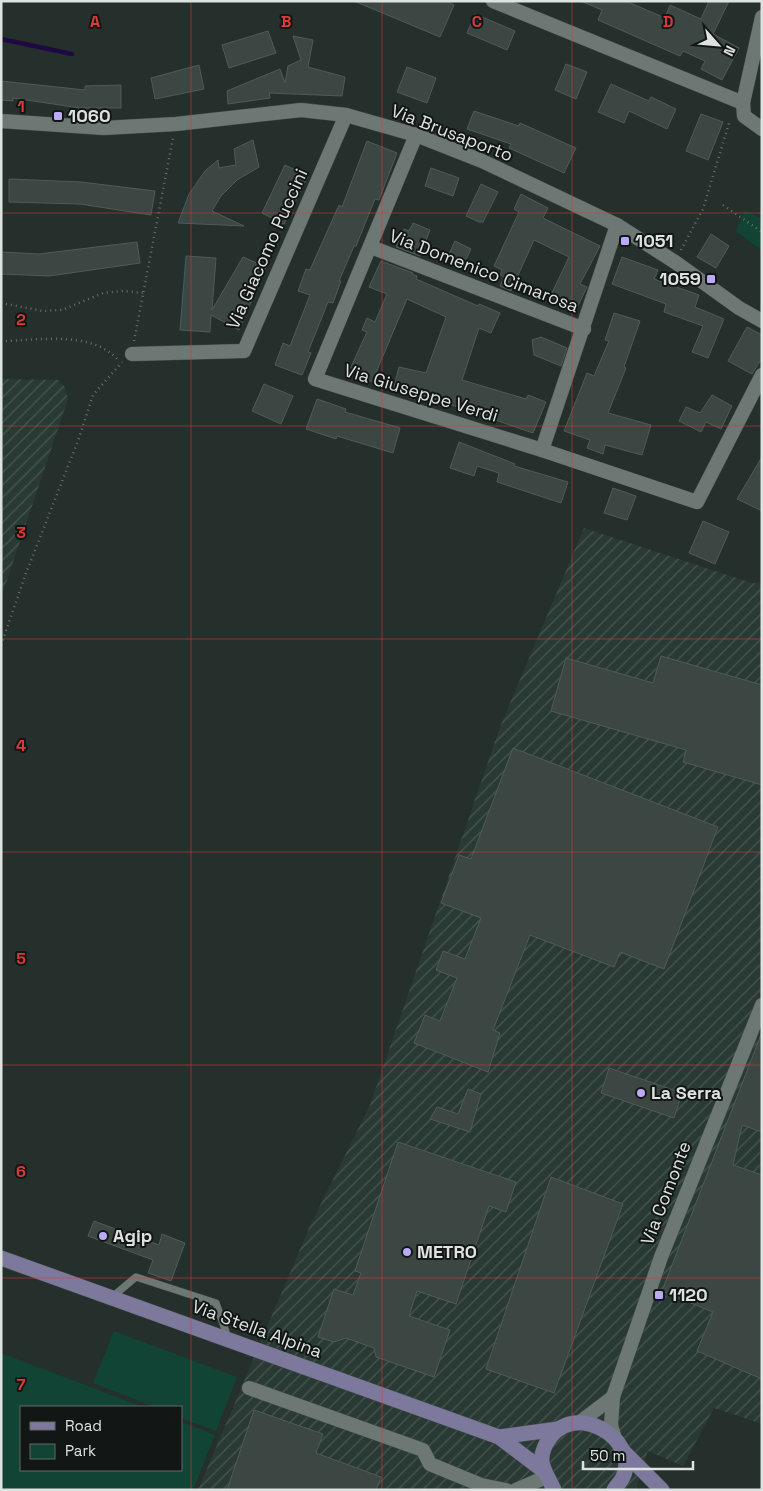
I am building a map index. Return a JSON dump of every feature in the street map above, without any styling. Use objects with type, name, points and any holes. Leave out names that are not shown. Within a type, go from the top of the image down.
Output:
[{"type":"street","points":[[492,1],[739,102]]},
{"type":"street","points":[[762,17],[739,102],[744,116],[762,129]]},
{"type":"street","name":"Via Brusaporto","points":[[1,121],[104,128],[176,124],[301,110],[346,115],[416,135],[482,161],[617,225],[739,308],[762,321]]},
{"type":"street","name":"Via Giacomo Puccini","points":[[132,354],[244,351],[346,115]]},
{"type":"street","name":"Via Giuseppe Verdi","points":[[416,135],[315,379],[542,450]]},
{"type":"street","points":[[617,225],[584,329],[542,450],[697,502],[762,376]]},
{"type":"street","name":"Via Domenico Cimarosa","points":[[371,247],[584,329]]},
{"type":"street","name":"Via Comonte","points":[[619,1445],[611,1425],[613,1397],[661,1257],[762,1005]]},
{"type":"street","name":"Via Stella Alpina","points":[[1,1258],[499,1437],[551,1483]]},
{"type":"street","points":[[248,1388],[423,1450],[430,1464],[481,1485],[506,1490]]},
{"type":"street","points":[[580,1422],[613,1397]]},
{"type":"street","points":[[580,1422],[605,1430],[662,1490]]},
{"type":"street","name":"Via Stella Alpina","points":[[499,1437],[558,1429],[580,1422]]},
{"type":"street","points":[[516,1490],[551,1483],[542,1451],[558,1429]]},
{"type":"street","points":[[614,1490],[623,1476],[625,1465],[619,1445]]},
{"type":"lane","points":[[112,1297],[136,1276],[216,1303],[228,1339]]},
{"type":"path","points":[[674,262],[703,209],[739,102]]},
{"type":"path","points":[[1,645],[26,573],[78,441],[92,395],[120,363],[132,354],[176,124]]},
{"type":"path","points":[[724,206],[762,232]]},
{"type":"path","points":[[1,303],[43,311],[62,310],[103,293],[123,291],[144,293]]},
{"type":"path","points":[[1,340],[70,340],[103,349],[120,363]]},
{"type":"shaded area","points":[[1,379],[58,380],[65,387],[68,399],[1,598]]},
{"type":"shaded area","points":[[584,528],[752,583],[762,584],[762,1424],[714,1408],[683,1466],[648,1451],[636,1490],[198,1490],[309,1228],[370,1105],[500,727]]},
{"type":"green space","points":[[745,210],[762,219],[762,251],[736,231]]},
{"type":"green space","points":[[114,1331],[237,1377],[216,1431],[182,1418],[182,1406],[151,1406],[93,1383]]},
{"type":"green space","points":[[1,1353],[140,1406],[20,1406],[20,1471],[182,1471],[182,1422],[215,1435],[193,1490],[1,1490]]},
{"type":"building","points":[[354,1],[446,1],[454,5],[440,37]]},
{"type":"building","points":[[581,1],[626,1],[665,18],[670,5],[701,19],[709,1],[729,1],[713,34],[739,48],[722,80],[701,69],[705,61],[683,51],[680,56],[598,20],[602,10]]},
{"type":"building","points":[[475,14],[515,31],[507,50],[467,33]]},
{"type":"building","points":[[268,31],[276,53],[229,68],[222,45]]},
{"type":"building","points":[[293,36],[313,40],[308,67],[345,77],[342,96],[269,93],[270,98],[228,104],[227,91],[280,69],[285,83],[288,66],[301,60]]},
{"type":"building","points":[[566,64],[587,72],[576,99],[555,90]]},
{"type":"building","points":[[199,65],[204,89],[155,99],[151,78]]},
{"type":"building","points":[[407,67],[436,78],[427,103],[397,92]]},
{"type":"building","points":[[1,81],[85,90],[85,86],[121,85],[121,108],[80,108],[13,98],[13,101],[1,100]]},
{"type":"building","points":[[611,84],[649,101],[651,97],[676,109],[667,129],[629,111],[624,123],[598,112]]},
{"type":"building","points":[[474,111],[519,126],[520,123],[576,148],[564,173],[509,148],[511,144],[467,129]]},
{"type":"building","points":[[701,114],[723,122],[708,160],[686,151]]},
{"type":"building","points":[[253,140],[259,167],[237,180],[221,196],[212,211],[244,226],[178,223],[189,194],[205,171],[218,160],[219,168],[236,165],[234,149]]},
{"type":"building","points":[[367,141],[397,153],[379,200],[375,199],[339,281],[341,281],[333,303],[328,302],[308,352],[311,353],[302,375],[275,365],[283,343],[290,346],[310,295],[298,291],[306,269],[310,270],[339,205],[342,207]]},
{"type":"building","points":[[285,165],[308,176],[284,224],[262,213]]},
{"type":"building","points":[[431,168],[459,178],[453,196],[425,186]]},
{"type":"building","points":[[9,179],[81,182],[155,191],[151,215],[80,204],[9,202]]},
{"type":"building","points":[[481,184],[498,192],[483,222],[479,222],[466,216]]},
{"type":"building","points":[[521,194],[548,208],[543,218],[600,246],[580,284],[587,287],[576,310],[550,297],[569,257],[534,240],[511,291],[500,286],[504,277],[500,275],[502,270],[494,266],[519,212],[514,209]]},
{"type":"building","points":[[413,223],[430,230],[420,256],[396,247],[404,229],[409,231]]},
{"type":"building","points":[[711,234],[729,246],[716,268],[697,257]]},
{"type":"building","points":[[455,241],[471,249],[462,268],[451,263],[454,256],[449,254]]},
{"type":"building","points":[[137,242],[140,263],[49,276],[1,274],[1,252],[39,254]]},
{"type":"building","points":[[186,256],[216,258],[212,310],[243,257],[266,267],[239,330],[211,315],[210,332],[180,330]]},
{"type":"building","points":[[622,257],[658,270],[654,279],[699,295],[695,307],[724,319],[708,358],[692,352],[703,326],[664,312],[666,304],[612,284]]},
{"type":"building","points":[[381,261],[413,273],[417,276],[416,279],[478,306],[479,304],[500,313],[491,333],[479,328],[462,380],[526,399],[528,395],[546,402],[533,433],[420,394],[393,390],[399,367],[426,373],[446,317],[407,299],[372,382],[349,371],[367,332],[362,330],[367,318],[375,322],[387,294],[369,287]]},
{"type":"building","points":[[614,313],[640,321],[624,367],[626,368],[608,413],[651,425],[642,455],[605,445],[603,454],[587,448],[590,440],[564,431],[587,373],[594,376],[609,341],[605,340]]},
{"type":"building","points":[[747,327],[762,335],[762,358],[752,374],[728,361]]},
{"type":"building","points":[[541,337],[567,348],[561,366],[534,355],[532,340]]},
{"type":"building","points":[[264,384],[293,396],[281,424],[252,411]]},
{"type":"building","points":[[712,395],[732,406],[721,429],[706,422],[701,432],[679,421],[686,407],[700,413]]},
{"type":"building","points":[[317,399],[346,409],[345,412],[400,428],[393,453],[337,436],[336,439],[306,429]]},
{"type":"building","points":[[459,442],[515,464],[514,466],[568,482],[561,503],[497,482],[499,473],[477,466],[474,476],[450,468]]},
{"type":"building","points":[[762,457],[762,511],[737,499]]},
{"type":"building","points":[[613,488],[636,496],[627,520],[604,513]]},
{"type":"building","points":[[703,521],[729,532],[715,564],[689,553]]},
{"type":"building","points":[[661,656],[762,685],[762,785],[683,762],[686,750],[551,711],[566,658],[653,683]]},
{"type":"building","points":[[513,748],[718,827],[664,969],[620,952],[614,967],[530,935],[493,1030],[500,1033],[488,1072],[414,1043],[425,1015],[440,1021],[457,978],[436,970],[443,951],[465,959],[481,918],[441,903],[459,855],[471,859]]},
{"type":"building","points":[[762,1032],[762,1132],[742,1125],[733,1165],[762,1175],[762,1379],[697,1351],[713,1312],[662,1291]]},
{"type":"building","name":"La Serra","points":[[609,1068],[682,1093],[674,1118],[601,1093]]},
{"type":"building","points":[[468,1089],[481,1094],[470,1132],[430,1119],[437,1107],[458,1114]]},
{"type":"building","points":[[398,1142],[516,1182],[506,1212],[489,1206],[456,1304],[417,1291],[409,1316],[450,1330],[434,1377],[376,1357],[374,1348],[346,1338],[334,1342],[318,1337],[334,1289],[353,1295],[361,1273],[355,1271]]},
{"type":"building","points":[[551,1177],[623,1204],[554,1393],[486,1369]]},
{"type":"building","points":[[94,1221],[159,1245],[162,1234],[185,1243],[171,1281],[148,1273],[153,1260],[88,1236]]},
{"type":"building","points":[[254,1410],[323,1434],[316,1453],[381,1477],[376,1490],[227,1490]]},
{"type":"waterway","points":[[1,39],[72,54]]},
{"type":"place","name":"1060","points":[[58,116]]},
{"type":"place","name":"1051","points":[[625,241]]},
{"type":"place","name":"1059","points":[[711,279]]},
{"type":"place","name":"La Serra","points":[[641,1093]]},
{"type":"place","name":"Agip","points":[[103,1236]]},
{"type":"place","name":"METRO","points":[[407,1252]]},
{"type":"place","name":"1120","points":[[659,1295]]}]
